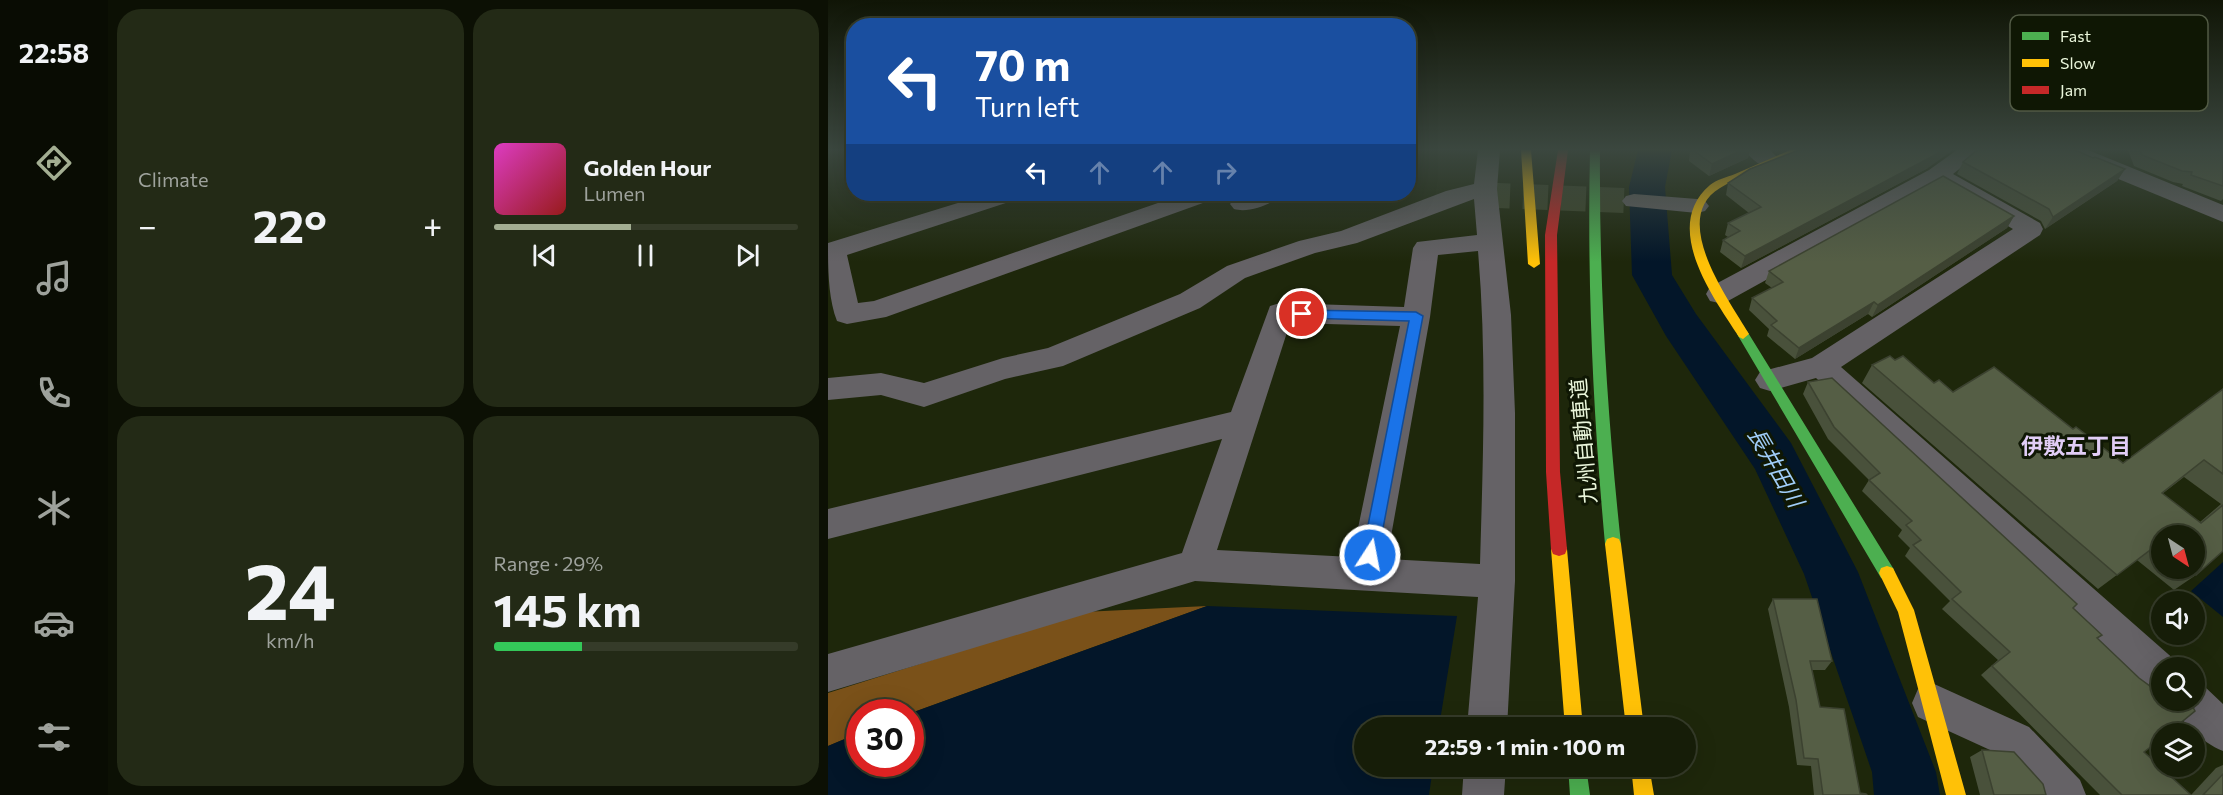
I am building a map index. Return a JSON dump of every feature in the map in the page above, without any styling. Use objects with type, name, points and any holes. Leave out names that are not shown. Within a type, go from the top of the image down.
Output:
[{"type":"main road","points":[[1529,187],[1536,276]]},
{"type":"main road","name":"九州自動車道","points":[[1558,187],[1551,235],[1553,472],[1573,717]]},
{"type":"main road","name":"九州自動車道","points":[[1594,187],[1593,235],[1597,340],[1616,574],[1634,717]]},
{"type":"main road","points":[[1715,187],[1688,205],[1700,253],[1719,294],[1895,586],[1906,610],[1956,795]]},
{"type":"main road","points":[[1597,340],[1608,213]]},
{"type":"main road","points":[[1538,299],[1553,472]]},
{"type":"main road","points":[[1578,777],[1580,795]]},
{"type":"main road","points":[[1642,777],[1644,795]]},
{"type":"street","points":[[1719,294],[1915,187]]},
{"type":"street","points":[[1770,380],[1821,366],[2031,229],[1958,187]]},
{"type":"street","points":[[2165,187],[2223,214]]},
{"type":"street","points":[[828,388],[881,384],[924,395],[1003,369],[1053,358],[1190,301],[1236,272],[1308,247],[1348,237],[1454,196],[1485,189],[1488,242],[1497,315],[1500,413],[1497,581],[1488,717]]},
{"type":"street","points":[[988,201],[830,251],[837,312],[876,310],[1186,201]]},
{"type":"street","points":[[1242,204],[1250,201]]},
{"type":"street","points":[[1636,201],[1688,205]]},
{"type":"street","points":[[1366,575],[1416,316],[1426,248],[1488,242]]},
{"type":"street","points":[[1195,565],[1280,313],[1416,316]]},
{"type":"street","points":[[1821,366],[2151,665]]},
{"type":"street","points":[[828,524],[1244,421]]},
{"type":"street","points":[[828,673],[1195,565],[1497,581]]},
{"type":"street","points":[[1932,703],[2015,741],[2066,795]]},
{"type":"street","points":[[2202,711],[2223,731]]},
{"type":"street","points":[[1484,795],[1485,777]]},
{"type":"shaded area","points":[[1207,606],[924,708],[924,699],[846,699],[846,738],[828,746],[828,693],[1083,612]]},
{"type":"water","points":[[2223,562],[2223,617],[2205,602],[2205,591],[2191,591]]},
{"type":"water","points":[[1207,606],[1457,616],[1441,717],[1354,717],[1354,777],[1432,777],[1429,795],[828,795],[828,746],[846,738],[846,777],[924,777],[924,708]]},
{"type":"building","points":[[1734,187],[1875,187],[1745,256],[1723,240],[1740,231],[1728,223],[1761,207]]},
{"type":"building","points":[[1923,187],[1963,187],[2014,216],[1878,305],[1874,302],[1799,348],[1771,325],[1777,321],[1752,298],[1783,282],[1769,271]]},
{"type":"building","points":[[2009,187],[2098,187],[2053,217],[2049,209]]},
{"type":"building","points":[[1890,356],[1895,360],[1903,356],[1934,383],[1939,380],[1953,392],[1994,367],[2073,429],[2076,427],[2123,463],[2223,389],[2223,474],[2204,460],[2162,493],[2201,523],[2223,505],[2223,551],[2205,567],[2205,525],[2151,525],[2151,550],[2117,575],[1872,365]]},
{"type":"building","points":[[1832,378],[2077,604],[2073,608],[2102,635],[2097,638],[2139,678],[2151,685],[2151,711],[2195,711],[2180,723],[2151,723],[2151,747],[2144,752],[2151,758],[2151,777],[2171,777],[2191,795],[2122,795],[1992,666],[2010,652],[1952,599],[1961,592],[1913,545],[1921,540],[1906,525],[1912,521],[1869,480],[1880,473],[1834,427],[1808,382]]},
{"type":"building","points":[[1773,599],[1817,599],[1832,661],[1810,661],[1820,707],[1844,709],[1860,793],[1867,795],[1823,795],[1818,759],[1804,758],[1796,700]]},
{"type":"building","points":[[1982,750],[2014,752],[2043,784],[2046,795],[1994,795]]},
{"type":"building","points":[[2223,774],[2223,795],[2203,795]]},
{"type":"waterway","name":"長井田川","points":[[1647,187],[1652,275],[1681,325],[1774,457],[1831,572],[1904,772],[1907,795]]},
{"type":"tunnel","points":[[1485,195],[1634,201]]},
{"type":"traffic: fast","points":[[1594,187],[1598,347],[1613,544]]},
{"type":"traffic: fast","points":[[1743,334],[1887,573]]},
{"type":"traffic: fast","points":[[1578,777],[1580,795]]},
{"type":"traffic: slow","points":[[1529,187],[1534,264]]},
{"type":"traffic: slow","points":[[1714,187],[1701,201],[1695,219],[1696,239],[1710,280],[1743,334]]},
{"type":"traffic: slow","points":[[1613,544],[1634,717]]},
{"type":"traffic: slow","points":[[1559,549],[1573,717]]},
{"type":"traffic: slow","points":[[1887,573],[1906,610],[1956,795]]},
{"type":"traffic: slow","points":[[1642,777],[1644,795]]},
{"type":"traffic: jam","points":[[1558,187],[1551,235],[1553,472],[1559,549]]},
{"type":"district","name":"伊敷五丁目","points":[[2076,446]]},
{"type":"route","points":[[1302,314],[1416,316],[1370,555]]}]
